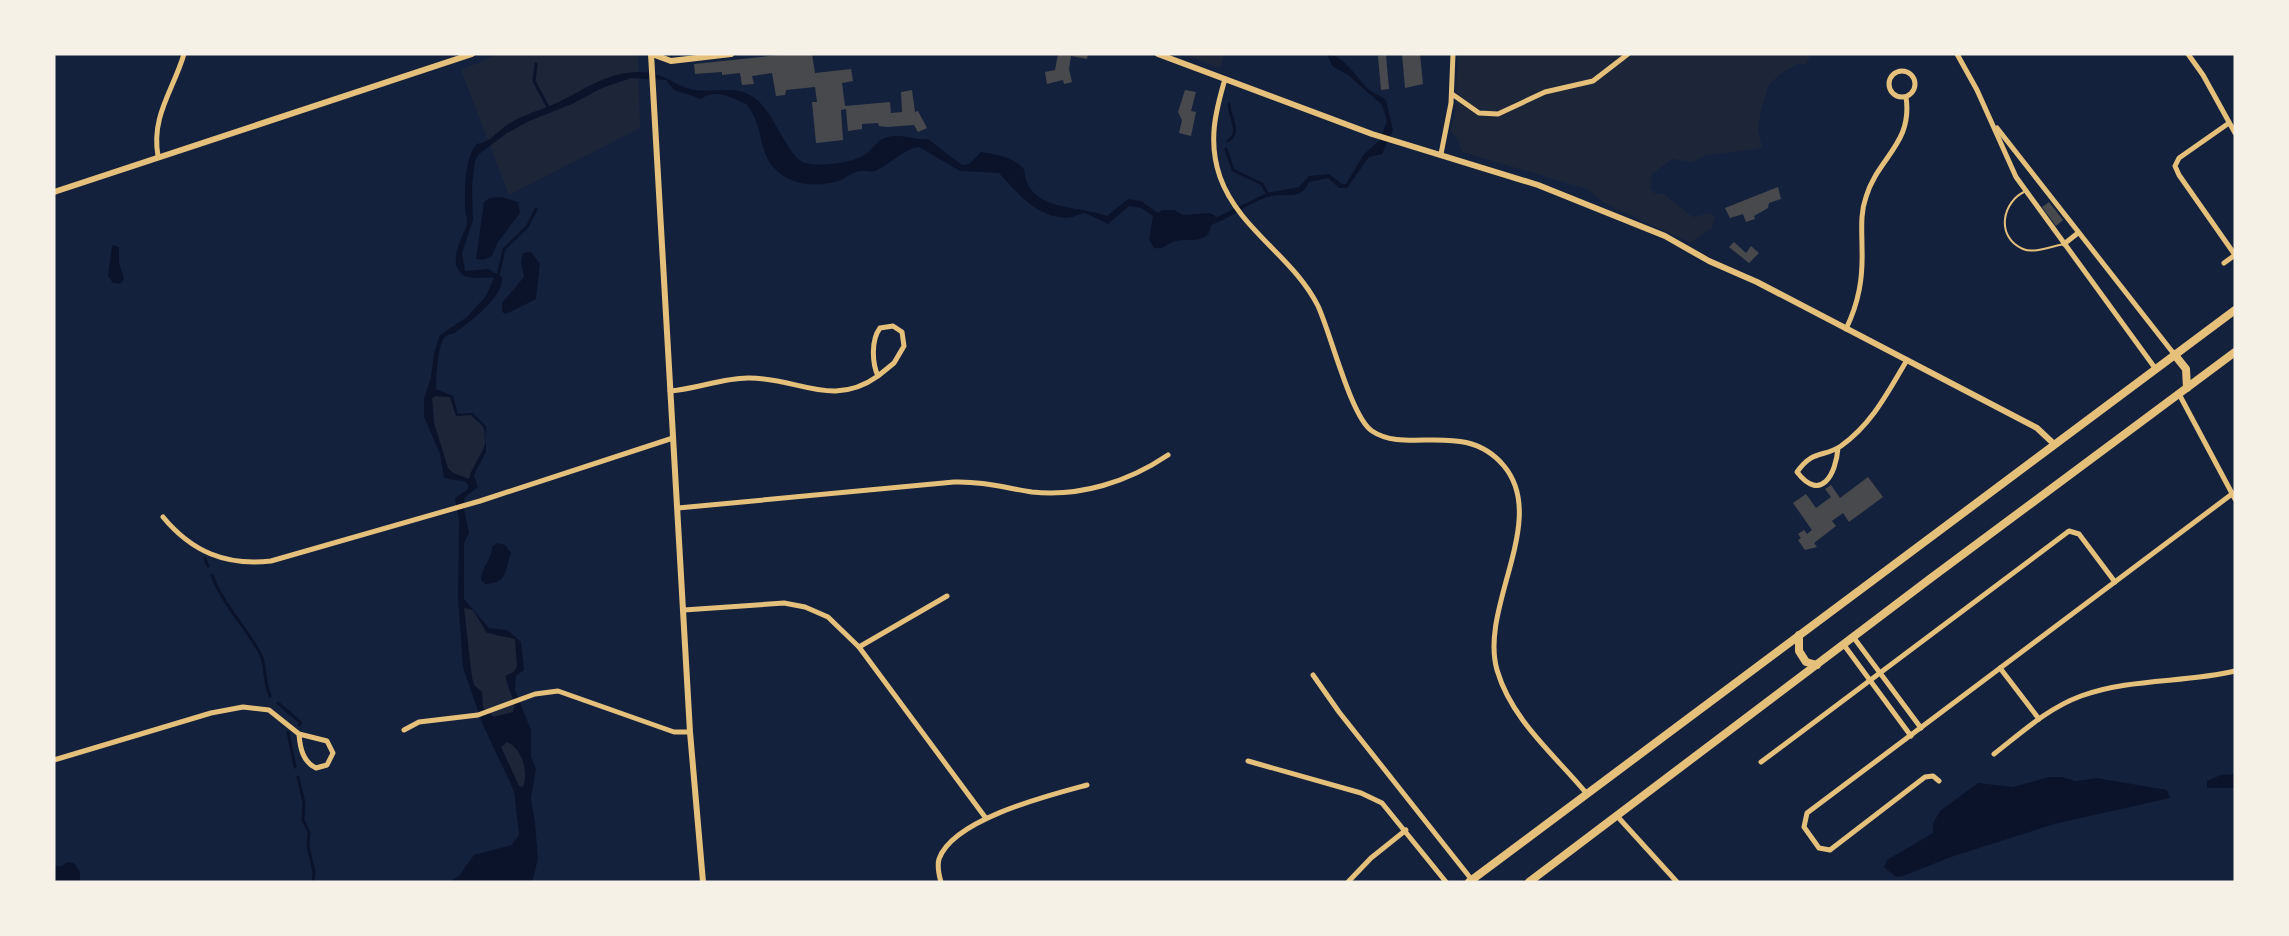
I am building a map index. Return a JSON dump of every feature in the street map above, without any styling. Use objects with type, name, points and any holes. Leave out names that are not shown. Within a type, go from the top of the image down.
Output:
[{"type":"main road","points":[[1470,881],[2235,310]]},
{"type":"main road","points":[[1529,882],[2235,352]]},
{"type":"main road","points":[[2174,354],[2187,372],[2187,388]]},
{"type":"main road","points":[[1799,635],[1799,651],[1806,662],[1817,665]]},
{"type":"street","points":[[158,156],[156,136],[158,116],[184,54]]},
{"type":"street","points":[[54,192],[472,54]]},
{"type":"street","points":[[703,882],[690,732],[652,54],[671,61],[731,54]]},
{"type":"street","points":[[1158,54],[1372,134],[1538,185],[1665,236],[1708,261],[1757,282],[2042,430],[2054,444]]},
{"type":"street","points":[[1441,154],[1452,94],[1454,54]]},
{"type":"street","points":[[1452,94],[1479,113],[1498,114],[1545,92],[1593,81],[1628,54]]},
{"type":"street","points":[[1957,54],[1991,120],[2008,163],[2064,244],[2156,368]]},
{"type":"street","points":[[2187,54],[2203,75],[2235,133]]},
{"type":"street","points":[[1906,71],[1914,80],[1915,88],[1906,97],[1895,95],[1890,89],[1889,80],[1898,72],[1906,71]]},
{"type":"street","points":[[1225,79],[1214,120],[1213,151],[1225,191],[1234,207],[1287,262],[1311,294],[1327,326],[1357,410],[1365,425],[1386,437],[1469,443],[1486,451],[1506,468],[1517,490],[1519,517],[1496,621],[1494,650],[1497,669],[1505,689],[1524,722],[1587,794]]},
{"type":"street","points":[[1846,329],[1858,304],[1864,203],[1874,177],[1904,132],[1909,111],[1906,97]]},
{"type":"street","points":[[1991,120],[2174,354]]},
{"type":"street","points":[[2224,263],[2235,255],[2175,166],[2179,158],[2229,123]]},
{"type":"street","points":[[2026,190],[2040,184]]},
{"type":"street","points":[[2064,244],[2078,233]]},
{"type":"street","points":[[670,391],[751,378],[820,391],[847,391],[878,376],[894,363],[904,346],[902,332],[893,326],[880,328],[875,336],[875,366],[878,376]]},
{"type":"street","points":[[1838,448],[1834,473],[1825,482],[1817,485],[1808,484],[1797,472],[1805,461],[1818,453],[1838,448],[1873,415],[1907,360]]},
{"type":"street","points":[[1939,781],[1933,776],[1925,777],[1828,850],[1819,848],[1805,829],[1804,820],[1808,813],[2115,582],[2234,496],[2179,394]]},
{"type":"street","points":[[163,518],[185,540],[214,557],[226,561],[257,562],[281,558],[441,513],[674,438]]},
{"type":"street","points":[[678,508],[954,482],[975,482],[1035,492],[1064,492],[1122,480],[1168,455]]},
{"type":"street","points":[[1761,762],[2069,531],[2079,534],[2115,582]]},
{"type":"street","points":[[859,647],[947,596]]},
{"type":"street","points":[[684,610],[794,604],[828,617],[859,647],[985,817]]},
{"type":"street","points":[[1854,638],[1922,728]]},
{"type":"street","points":[[1844,645],[1911,736]]},
{"type":"street","points":[[2000,668],[2039,719]]},
{"type":"street","points":[[1994,754],[2039,719],[2068,702],[2091,693],[2151,682],[2235,671]]},
{"type":"street","points":[[1313,675],[1470,881]]},
{"type":"street","points":[[404,730],[419,722],[478,715],[520,699],[547,691],[558,691],[674,732],[690,732]]},
{"type":"street","points":[[54,760],[211,713],[243,707],[269,710],[299,734],[320,738],[331,745],[333,753],[327,765],[320,769],[308,763],[302,753],[299,734]]},
{"type":"street","points":[[1248,761],[1382,803],[1446,882]]},
{"type":"street","points":[[941,882],[938,863],[942,853],[985,817],[1087,784]]},
{"type":"street","points":[[1617,816],[1677,882]]},
{"type":"street","points":[[1348,882],[1371,858],[1406,830]]},
{"type":"lane","points":[[2026,190],[2014,198],[2005,213],[2005,226],[2011,238],[2021,248],[2027,250],[2064,244]]},
{"type":"shaded area","points":[[499,54],[633,54],[638,57],[640,128],[509,195],[461,70]]},
{"type":"shaded area","points":[[1182,54],[1225,54],[1220,68]]},
{"type":"shaded area","points":[[1327,54],[1344,62],[1366,87],[1386,100],[1393,130],[1382,154],[1369,157],[1347,188],[1339,188],[1328,178],[1309,182],[1301,192],[1267,197],[1211,225],[1207,236],[1176,241],[1157,248],[1154,248],[1149,240],[1153,216],[1141,208],[1129,206],[1108,224],[1085,213],[1068,218],[1055,217],[1028,202],[999,173],[960,171],[919,147],[907,151],[873,172],[859,171],[832,183],[796,182],[780,173],[768,160],[755,119],[746,104],[718,94],[701,99],[674,90],[666,80],[631,78],[602,88],[572,104],[529,121],[507,133],[479,154],[475,161],[472,186],[473,220],[462,253],[465,271],[488,269],[502,277],[501,284],[498,292],[485,308],[462,328],[444,338],[439,355],[436,389],[453,396],[458,414],[473,413],[486,426],[486,452],[474,475],[478,487],[465,497],[463,504],[469,533],[464,543],[464,599],[489,628],[507,630],[521,642],[524,670],[516,676],[515,690],[531,730],[531,757],[536,769],[531,799],[538,859],[532,882],[448,882],[459,876],[474,855],[512,845],[519,835],[514,791],[483,725],[463,668],[458,598],[459,520],[455,498],[468,489],[468,485],[466,482],[444,478],[440,454],[424,417],[424,399],[440,335],[467,317],[486,296],[494,278],[466,276],[459,271],[456,260],[467,224],[465,193],[467,165],[477,144],[490,139],[513,121],[561,101],[598,82],[618,75],[640,72],[656,74],[695,90],[734,90],[749,94],[763,106],[787,145],[805,163],[846,162],[862,156],[879,141],[888,137],[928,139],[962,165],[969,164],[981,152],[1010,159],[1024,169],[1027,183],[1034,193],[1055,204],[1107,216],[1128,199],[1141,201],[1158,213],[1162,210],[1174,210],[1183,215],[1210,213],[1217,217],[1267,193],[1299,187],[1309,176],[1329,174],[1342,184],[1346,184],[1364,154],[1380,140],[1387,121],[1382,105],[1348,75],[1332,66]],"holes":[[[450,397],[456,416],[471,415],[482,425],[485,432],[484,446],[469,479],[453,473],[448,468],[434,423],[432,398]],[[464,608],[473,610],[487,633],[515,639],[517,666],[515,671],[505,676],[515,705],[513,712],[494,717],[483,708],[482,692],[474,685]],[[507,742],[517,749],[525,768],[523,787],[519,786],[501,747]]]},
{"type":"shaded area","points":[[1458,54],[1811,54],[1806,64],[1797,64],[1779,75],[1769,85],[1761,110],[1758,130],[1762,147],[1707,155],[1692,162],[1672,159],[1652,174],[1650,189],[1656,194],[1664,194],[1694,217],[1710,213],[1715,217],[1712,228],[1691,243],[1604,203],[1587,189],[1462,152],[1458,139],[1450,131],[1455,113]]},
{"type":"shaded area","points":[[502,197],[518,202],[520,213],[498,242],[492,256],[483,260],[476,259],[484,202],[490,198]]},
{"type":"shaded area","points":[[112,245],[119,247],[119,262],[124,279],[120,284],[113,283],[108,276]]},
{"type":"shaded area","points":[[531,252],[540,264],[536,299],[506,314],[502,312],[502,303],[524,277],[521,262],[523,253]]},
{"type":"shaded area","points":[[450,397],[455,414],[470,414],[483,428],[485,444],[469,479],[453,473],[448,468],[434,423],[432,398]]},
{"type":"shaded area","points":[[498,543],[505,545],[511,553],[506,570],[498,581],[485,584],[481,580],[483,571],[492,546]]},
{"type":"shaded area","points":[[464,608],[473,610],[487,632],[515,639],[517,666],[506,683],[515,705],[513,712],[492,717],[484,709],[473,682],[465,634]]},
{"type":"shaded area","points":[[510,742],[524,763],[526,775],[523,787],[519,786],[501,747],[504,743]]},
{"type":"shaded area","points":[[2235,774],[2235,788],[2207,788],[2207,781],[2221,775]]},
{"type":"shaded area","points":[[2049,777],[2062,777],[2076,781],[2097,778],[2167,790],[2170,798],[2054,824],[1951,857],[1903,876],[1896,877],[1884,867],[1887,860],[1933,833],[1933,823],[1940,811],[1978,783],[2013,787]]},
{"type":"shaded area","points":[[67,862],[74,863],[80,872],[80,882],[54,882],[54,866],[62,866]]},
{"type":"building","points":[[789,54],[812,54],[815,73],[851,69],[853,81],[842,83],[845,106],[890,102],[891,113],[902,112],[901,92],[912,90],[915,112],[918,111],[927,128],[918,132],[914,125],[888,127],[879,126],[878,123],[862,124],[862,129],[848,131],[846,109],[841,110],[843,140],[816,143],[812,102],[817,102],[815,87],[786,90],[785,95],[776,96],[772,73],[752,76],[754,84],[742,85],[740,73],[695,74],[694,64]]},
{"type":"building","points":[[1058,54],[1088,54],[1087,59],[1071,56],[1069,69],[1072,82],[1064,84],[1063,80],[1047,84],[1045,72],[1055,70]]},
{"type":"building","points":[[1402,54],[1420,54],[1423,84],[1405,88]]},
{"type":"building","points":[[1386,55],[1389,89],[1381,90],[1378,56]]},
{"type":"building","points":[[1185,90],[1196,92],[1191,111],[1196,112],[1191,136],[1179,133],[1182,120],[1178,112]]},
{"type":"building","points":[[1778,187],[1781,199],[1769,203],[1768,208],[1754,216],[1755,219],[1746,222],[1743,214],[1730,218],[1725,208]]},
{"type":"building","points":[[2049,202],[2063,220],[2056,226],[2042,207]]},
{"type":"building","points":[[1734,242],[1746,253],[1751,246],[1759,253],[1749,263],[1729,247]]},
{"type":"building","points":[[1868,477],[1883,497],[1849,522],[1843,513],[1832,521],[1836,526],[1814,543],[1817,547],[1805,550],[1798,540],[1801,538],[1798,534],[1804,530],[1807,534],[1812,530],[1793,503],[1806,494],[1816,508],[1831,497],[1825,489],[1831,485],[1840,498]]},
{"type":"waterway","points":[[536,64],[534,81],[549,109]]},
{"type":"waterway","points":[[1228,141],[1234,133],[1229,104]]},
{"type":"waterway","points":[[1226,149],[1233,170],[1262,184],[1268,195]]},
{"type":"waterway","points":[[498,276],[504,249],[527,227],[536,209]]},
{"type":"waterway","points":[[205,559],[208,566]]},
{"type":"waterway","points":[[212,575],[228,606],[261,655],[270,696]]},
{"type":"waterway","points":[[278,703],[301,723],[299,725]]},
{"type":"waterway","points":[[288,732],[295,767]]},
{"type":"waterway","points":[[298,777],[304,803],[303,820],[309,832],[308,846],[314,872],[313,882]]}]
